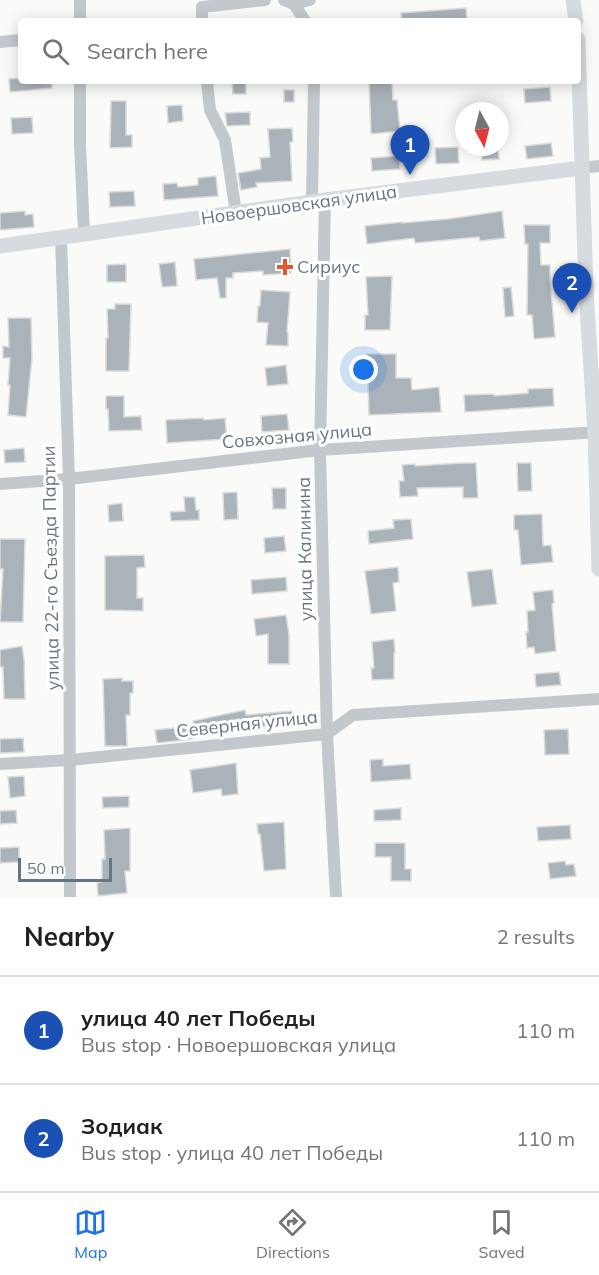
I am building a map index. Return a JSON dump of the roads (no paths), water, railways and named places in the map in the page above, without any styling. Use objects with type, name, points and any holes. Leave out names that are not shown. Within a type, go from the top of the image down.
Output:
[{"type":"main road","points":[[573,0],[576,18]]},
{"type":"main road","points":[[579,84],[585,290],[597,432],[599,569]]},
{"type":"main road","name":"Новоершовская улица","points":[[0,246],[319,201],[582,168]]},
{"type":"street","points":[[80,0],[80,18]]},
{"type":"street","points":[[202,18],[202,7],[265,0]]},
{"type":"street","points":[[289,2],[310,0]]},
{"type":"street","points":[[289,2],[302,18]]},
{"type":"street","points":[[0,42],[18,40]]},
{"type":"street","points":[[80,84],[84,234]]},
{"type":"street","points":[[207,84],[210,110],[225,140],[236,213]]},
{"type":"street","name":"улица Калинина","points":[[314,84],[319,201],[320,450],[327,734],[336,897]]},
{"type":"street","name":"Новоершовская улица","points":[[582,168],[599,166]]},
{"type":"street","name":"улица 22-го Съезда Партии","points":[[61,238],[69,479],[70,897]]},
{"type":"street","name":"Совхозная улица","points":[[0,484],[69,479],[320,450],[597,432]]},
{"type":"street","name":"Северная улица","points":[[0,764],[70,760],[327,734],[353,715],[599,699]]},
{"type":"place","name":"улица 40 лет Победы","points":[[410,175]]},
{"type":"place","name":"Сириус","points":[[285,267]]},
{"type":"place","name":"Зодиак","points":[[572,313]]}]
